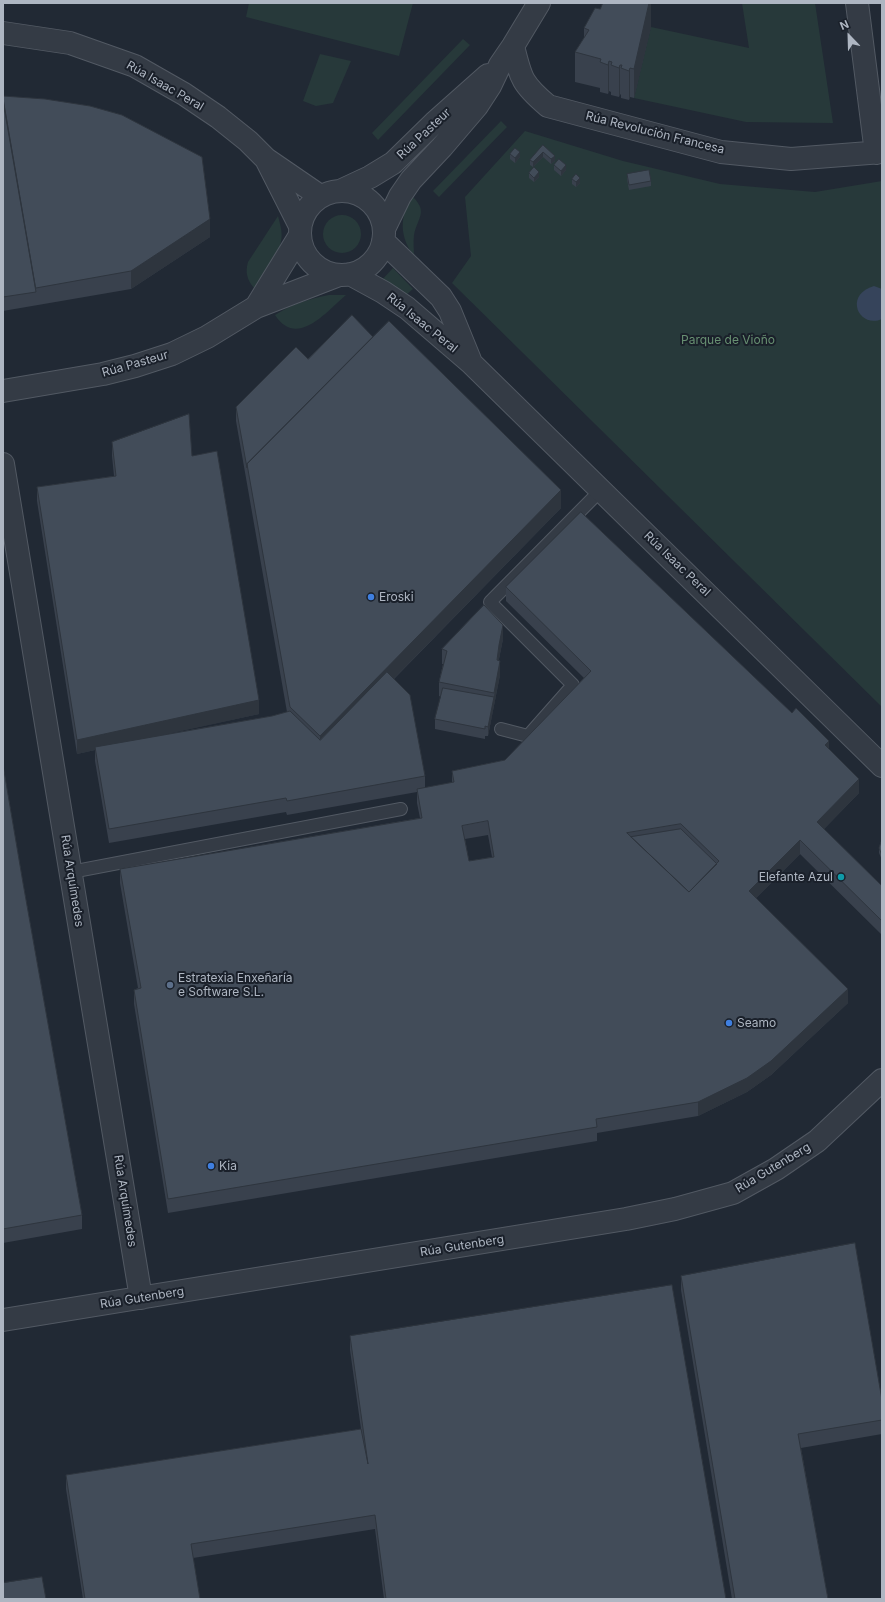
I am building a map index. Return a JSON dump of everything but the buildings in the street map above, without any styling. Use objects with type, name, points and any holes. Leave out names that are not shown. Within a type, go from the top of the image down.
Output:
[{"type":"street","name":"Rúa Pasteur","points":[[383,235],[400,196],[411,180],[477,106],[490,86],[500,65],[540,3]]},
{"type":"street","points":[[857,3],[879,152]]},
{"type":"street","name":"Rúa Isaac Peral","points":[[3,32],[70,43],[135,66],[184,94],[218,117],[248,141],[266,159],[330,193]]},
{"type":"street","name":"Rúa Revolución Francesa","points":[[513,46],[520,76],[530,91],[548,106],[721,152],[791,159],[879,152]]},
{"type":"street","name":"Rúa Pasteur","points":[[330,193],[370,177],[394,163],[434,123],[500,65]]},
{"type":"street","name":"Rúa Isaac Peral","points":[[266,159],[300,232]]},
{"type":"street","points":[[353,192],[364,197],[374,205],[381,217],[383,235],[379,252],[372,262],[362,270],[345,274],[327,272],[317,267],[308,259],[302,249],[300,232],[304,214],[311,204],[330,193],[353,192]]},
{"type":"street","name":"Rúa Pasteur","points":[[256,307],[300,232]]},
{"type":"street","name":"Rúa Isaac Peral","points":[[383,235],[441,297],[450,311],[471,363]]},
{"type":"street","name":"Rúa Pasteur","points":[[3,391],[67,381],[135,366],[172,354],[207,337],[256,307],[345,274]]},
{"type":"street","name":"Rúa Isaac Peral","points":[[345,274],[384,292],[407,308],[471,363],[882,766]]},
{"type":"street","name":"Rúa Arquímedes","points":[[3,464],[141,1298]]},
{"type":"street","name":"Rúa Gutenberg","points":[[3,1320],[626,1219],[675,1209],[733,1192],[776,1169],[817,1142],[882,1080]]},
{"type":"lane","points":[[501,729],[528,736],[573,685],[490,602],[601,490]]},
{"type":"lane","points":[[70,872],[401,809]]},
{"type":"green space","points":[[249,3],[413,3],[399,56],[246,17]]},
{"type":"green space","points":[[742,3],[815,3],[833,123],[746,122],[634,98],[651,27],[749,48]]},
{"type":"green space","points":[[463,39],[470,45],[378,140],[372,133]]},
{"type":"green space","points":[[320,54],[351,61],[333,103],[316,106],[303,101]]},
{"type":"green space","points":[[501,121],[507,127],[439,197],[433,191]]},
{"type":"green space","name":"Parque de Vioño","points":[[525,131],[623,161],[720,184],[815,192],[882,181],[882,707],[452,283],[471,256],[465,197]]},
{"type":"green space","points":[[411,195],[420,206],[421,210],[414,235],[414,257],[406,241],[403,227],[407,204]]},
{"type":"green space","points":[[338,215],[346,215],[356,220],[360,227],[360,241],[356,248],[346,253],[338,253],[328,248],[326,245],[323,238],[323,230],[328,220],[331,218]]},
{"type":"green space","points":[[278,216],[282,235],[280,247],[263,279],[254,288],[247,276],[248,262]]},
{"type":"green space","points":[[393,268],[413,289],[406,295],[380,282]]},
{"type":"green space","points":[[329,295],[346,295],[312,324],[302,328],[293,328],[284,325],[275,315],[301,302]]},
{"type":"water","points":[[874,286],[882,289],[882,319],[874,321],[861,315],[858,310],[857,303],[859,296],[864,290]]},
{"type":"place","name":"Eroski","points":[[371,597]]},
{"type":"place","name":"Elefante Azul","points":[[841,877]]},
{"type":"place","name":"Estratexia Enxeñaría e Software S.L.","points":[[170,985]]},
{"type":"place","name":"Seamo","points":[[729,1023]]},
{"type":"place","name":"Kia","points":[[211,1166]]}]
